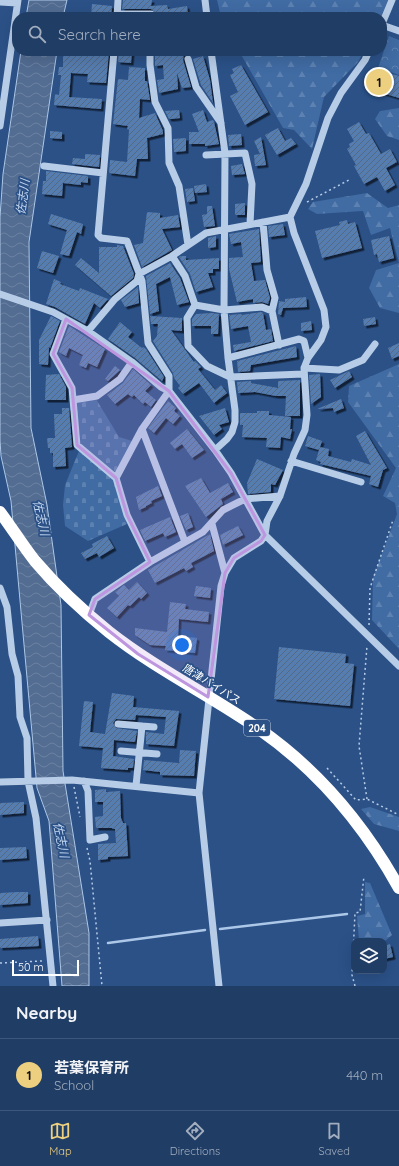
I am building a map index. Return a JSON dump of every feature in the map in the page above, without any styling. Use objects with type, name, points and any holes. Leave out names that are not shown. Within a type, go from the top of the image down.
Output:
[{"type":"highway","name":"唐津バイパス","points":[[0,512],[35,561],[78,606],[138,654],[258,729],[308,768],[351,815],[397,881]]},
{"type":"street","points":[[117,12],[118,0]]},
{"type":"street","points":[[205,0],[206,12]]},
{"type":"street","points":[[387,12],[392,0]]},
{"type":"street","points":[[0,2],[17,1],[16,12]]},
{"type":"street","points":[[387,27],[399,32]]},
{"type":"street","points":[[0,126],[12,38]]},
{"type":"street","points":[[114,56],[98,235],[101,238],[127,240],[142,281],[148,343],[169,376],[169,391],[142,428],[116,478]]},
{"type":"street","points":[[150,56],[155,102],[168,128],[169,163],[179,186],[188,245]]},
{"type":"street","points":[[212,56],[225,153],[224,310],[230,377],[235,410],[235,422],[227,439],[215,450]]},
{"type":"street","points":[[219,986],[199,793],[220,586],[225,573],[234,558],[261,541],[265,535],[267,521],[280,496],[291,462],[305,430],[307,415],[303,371],[308,358],[321,340],[326,327],[324,310],[294,233],[290,217],[306,184],[328,118],[341,93],[367,56]]},
{"type":"street","points":[[188,59],[196,87],[221,123]]},
{"type":"street","points":[[206,155],[245,153],[252,184],[250,224]]},
{"type":"street","points":[[44,166],[103,173]]},
{"type":"street","points":[[88,331],[115,299],[137,281],[139,274],[172,256],[206,233],[290,217]]},
{"type":"street","points":[[263,222],[267,270],[275,298],[272,311],[279,344]]},
{"type":"street","points":[[172,256],[185,276],[194,305],[187,318],[188,346],[207,366],[230,377],[303,371],[339,370],[363,360],[375,344]]},
{"type":"street","points":[[0,294],[36,305],[88,331],[132,362],[161,387],[169,391],[215,450],[265,535],[368,634],[399,666]]},
{"type":"street","points":[[194,305],[224,310],[262,307],[272,311]]},
{"type":"street","points":[[66,319],[53,354],[72,388],[77,445],[116,478],[127,515],[150,562]]},
{"type":"street","points":[[228,358],[299,339],[304,341],[308,358]]},
{"type":"street","points":[[73,400],[97,396],[120,379],[132,362]]},
{"type":"street","points":[[142,428],[185,542]]},
{"type":"street","points":[[291,462],[360,482]]},
{"type":"street","points":[[89,615],[95,599],[150,562],[203,532],[212,524],[223,510],[245,499],[280,496]]},
{"type":"street","points":[[212,524],[225,573]]},
{"type":"street","points":[[0,588],[8,607],[12,654],[18,676],[20,717],[27,738],[28,781],[36,818],[53,986]]},
{"type":"street","points":[[118,724],[154,727]]},
{"type":"street","points":[[136,786],[142,726]]},
{"type":"street","points":[[121,751],[157,754]]},
{"type":"street","points":[[0,782],[72,780],[199,793]]},
{"type":"street","points":[[84,781],[88,791],[90,840],[105,837]]},
{"type":"street","points":[[0,923],[47,920]]},
{"type":"path","points":[[294,208],[349,180]]},
{"type":"path","points":[[366,799],[358,746],[368,634],[370,588],[393,520]]},
{"type":"path","points":[[327,768],[356,800],[366,799],[399,814]]},
{"type":"path","points":[[72,780],[82,824]]},
{"type":"path","points":[[87,846],[90,861],[102,986]]},
{"type":"path","points":[[355,986],[352,974],[355,913],[360,912],[364,876]]},
{"type":"path","points":[[0,963],[50,961]]},
{"type":"highlighted area","points":[[66,319],[169,391],[231,473],[265,535],[261,541],[234,558],[225,573],[208,697],[138,654],[89,615],[95,599],[150,562],[127,515],[116,478],[77,445],[72,388],[53,354]]},
{"type":"green space","points":[[217,0],[388,0],[383,12],[220,12]]},
{"type":"green space","points":[[389,36],[399,40],[399,75],[378,68],[382,56],[387,56],[387,42]]},
{"type":"green space","points":[[242,56],[361,56],[358,62],[324,97],[312,149],[294,130],[283,128]]},
{"type":"green space","points":[[399,108],[399,140],[387,136],[375,119],[380,111]]},
{"type":"green space","points":[[367,193],[388,208],[399,205],[399,263],[390,228],[371,235],[363,211],[317,214],[308,209],[313,202]]},
{"type":"green space","points":[[399,263],[399,313],[380,308],[369,288],[376,270]]},
{"type":"green space","points":[[399,364],[399,649],[372,620],[373,578],[397,514],[395,503],[383,496],[396,468],[348,402],[349,386]]},
{"type":"green space","points":[[96,399],[119,437],[132,441],[114,480],[127,524],[88,541],[65,526],[63,505],[65,485],[81,446],[76,403]]},
{"type":"green space","points":[[370,807],[399,817],[399,831],[374,824],[361,809]]},
{"type":"green space","points":[[365,882],[370,883],[392,935],[387,939],[387,938],[359,938],[357,916],[365,914]]},
{"type":"water","points":[[29,0],[67,0],[64,12],[27,12]]},
{"type":"water","name":"佐志川","points":[[20,56],[56,56],[29,242],[31,428],[47,505],[61,605],[63,771],[89,933],[89,986],[62,986],[49,821],[37,788],[11,501],[1,456],[0,217],[3,174]]},
{"type":"building","points":[[123,0],[152,0],[151,6],[167,5],[168,9],[187,6],[188,12],[155,12],[151,9],[122,9]]},
{"type":"building","points":[[92,4],[112,6],[111,12],[91,12]]},
{"type":"building","points":[[63,56],[109,56],[106,83],[87,82],[88,74],[71,73],[69,97],[102,99],[101,109],[54,105],[55,94],[59,95],[61,75],[58,75],[59,67],[63,67]]},
{"type":"building","points":[[119,56],[132,56],[131,63],[118,62]]},
{"type":"building","points":[[155,56],[184,56],[183,60],[191,87],[182,88],[177,73],[178,89],[159,93],[157,80],[164,79],[163,65],[155,66]]},
{"type":"building","points":[[203,56],[210,80],[213,103],[201,85],[193,59]]},
{"type":"building","points":[[241,65],[268,112],[245,125],[230,96],[238,92],[230,75],[234,73],[232,69]]},
{"type":"building","points":[[129,67],[145,68],[145,81],[147,81],[150,100],[140,99],[139,118],[155,113],[163,131],[163,134],[147,138],[148,159],[137,159],[135,176],[109,173],[110,160],[127,162],[128,126],[113,124],[118,79],[128,80]]},
{"type":"building","points":[[386,72],[399,76],[399,98],[369,89],[374,75],[384,78]]},
{"type":"building","points":[[179,110],[180,118],[171,119],[169,119],[165,111]]},
{"type":"building","points":[[203,110],[207,122],[213,120],[214,122],[219,144],[205,146],[205,144],[189,144],[189,132],[199,132],[192,114]]},
{"type":"building","points":[[359,122],[366,134],[369,133],[381,154],[390,149],[397,162],[386,168],[395,185],[385,191],[377,177],[364,184],[347,149],[350,147],[349,144],[354,141],[347,129]]},
{"type":"building","points":[[278,128],[285,141],[291,138],[296,144],[277,155],[265,135]]},
{"type":"building","points":[[50,131],[62,132],[62,139],[50,138]]},
{"type":"building","points":[[241,134],[242,145],[229,146],[228,135]]},
{"type":"building","points":[[261,137],[266,165],[255,166],[254,155],[260,154],[254,141]]},
{"type":"building","points":[[186,138],[186,151],[174,152],[173,139]]},
{"type":"building","points":[[85,154],[100,155],[99,167],[72,164],[73,158],[85,159]]},
{"type":"building","points":[[242,164],[245,174],[232,175],[231,166]]},
{"type":"building","points":[[46,171],[88,176],[88,183],[81,182],[81,185],[63,183],[62,196],[42,194],[43,181],[46,181]]},
{"type":"building","points":[[206,184],[207,192],[195,193],[194,186]]},
{"type":"building","points":[[193,188],[195,201],[187,202],[185,189]]},
{"type":"building","points":[[245,203],[245,215],[235,215],[235,204]]},
{"type":"building","points":[[207,206],[212,206],[215,226],[204,227],[202,215],[207,214]]},
{"type":"building","points":[[147,212],[160,213],[160,218],[178,215],[180,227],[162,229],[172,250],[142,267],[134,245],[143,243]]},
{"type":"building","points":[[51,214],[83,224],[81,234],[77,232],[69,256],[60,254],[67,230],[48,224]]},
{"type":"building","points":[[347,220],[348,224],[355,222],[362,248],[322,258],[315,231],[340,225],[339,222]]},
{"type":"building","points":[[283,224],[285,235],[269,237],[268,226]]},
{"type":"building","points":[[259,229],[261,262],[251,263],[254,281],[265,280],[270,298],[268,304],[262,302],[253,303],[253,299],[237,302],[229,269],[229,258],[243,257],[241,242],[231,244],[229,234]]},
{"type":"building","points":[[216,236],[216,247],[208,248],[208,238]]},
{"type":"building","points":[[389,236],[394,258],[379,262],[377,254],[374,255],[371,240]]},
{"type":"building","points":[[117,245],[123,246],[134,274],[133,278],[111,296],[75,265],[81,258],[99,273],[99,247],[117,247]]},
{"type":"building","points":[[42,251],[59,256],[53,273],[37,268]]},
{"type":"building","points":[[186,256],[186,260],[219,258],[219,269],[213,269],[213,273],[208,273],[213,287],[196,292],[190,274],[179,257]]},
{"type":"building","points":[[170,263],[180,278],[189,302],[177,305],[170,277],[156,284],[159,311],[150,314],[146,276]]},
{"type":"building","points":[[54,279],[61,282],[60,284],[79,291],[80,288],[108,299],[100,308],[94,303],[85,324],[55,307],[46,304]]},
{"type":"building","points":[[138,287],[139,303],[125,307],[121,300]]},
{"type":"building","points":[[306,297],[307,307],[283,308],[281,315],[278,314],[279,301],[285,302],[285,299]]},
{"type":"building","points":[[263,313],[266,330],[271,329],[273,341],[234,351],[233,345],[251,342],[248,326],[231,329],[229,315],[242,315]]},
{"type":"building","points":[[196,314],[219,314],[218,334],[211,334],[211,326],[192,326],[192,319]]},
{"type":"building","points":[[51,316],[60,321],[50,348],[49,347],[48,365],[39,364],[39,340]]},
{"type":"building","points":[[150,316],[182,318],[182,331],[171,330],[194,362],[195,361],[201,367],[198,369],[215,390],[221,385],[227,393],[214,403],[199,383],[183,394],[178,388],[180,386],[174,378],[173,373],[153,341],[157,336],[158,324],[151,324]]},
{"type":"building","points":[[375,317],[376,324],[364,326],[363,319]]},
{"type":"building","points":[[311,321],[312,330],[301,331],[301,323]]},
{"type":"building","points":[[120,322],[132,332],[128,337],[142,348],[143,347],[146,349],[164,377],[162,381],[135,358],[108,339]]},
{"type":"building","points":[[69,326],[105,349],[97,367],[88,363],[86,368],[79,365],[83,355],[69,348],[66,356],[59,352]]},
{"type":"building","points":[[399,343],[399,356],[392,359],[388,348]]},
{"type":"building","points":[[296,346],[297,357],[251,365],[250,371],[238,372],[237,361]]},
{"type":"building","points":[[115,366],[120,370],[108,381],[105,379]]},
{"type":"building","points":[[133,369],[151,385],[145,391],[156,400],[151,407],[145,402],[143,404],[134,395],[132,397],[128,394],[115,404],[107,395],[123,383]]},
{"type":"building","points":[[349,371],[352,377],[335,388],[330,380]]},
{"type":"building","points":[[59,374],[66,387],[66,400],[45,400],[46,375]]},
{"type":"building","points":[[320,374],[321,397],[311,404],[309,375]]},
{"type":"building","points":[[300,380],[300,416],[285,416],[286,396],[276,396],[255,392],[238,393],[237,382],[251,381],[251,383],[278,388],[278,381]]},
{"type":"building","points":[[341,399],[344,408],[334,412],[333,408],[317,409]]},
{"type":"building","points":[[168,401],[176,408],[174,411],[180,416],[173,424],[166,418],[154,433],[148,428]]},
{"type":"building","points":[[62,408],[69,408],[72,447],[65,448],[66,466],[53,467],[53,453],[50,453],[50,448],[48,448],[47,438],[55,438],[54,414],[62,414]]},
{"type":"building","points":[[225,408],[229,422],[219,425],[222,429],[214,435],[199,416]]},
{"type":"building","points":[[257,411],[269,411],[269,415],[291,417],[290,429],[292,429],[290,439],[281,437],[280,448],[266,447],[267,438],[242,437],[243,425],[240,425],[240,413],[257,413]]},
{"type":"building","points":[[187,429],[204,450],[192,458],[182,444],[175,449],[170,443]]},
{"type":"building","points":[[365,431],[387,468],[383,470],[378,487],[369,484],[371,476],[320,464],[321,462],[316,460],[319,450],[305,446],[308,436],[322,441],[320,447],[329,449],[328,456],[351,462],[352,459],[371,465],[356,436]]},
{"type":"building","points":[[257,459],[283,470],[275,485],[271,484],[271,492],[248,494],[247,483]]},
{"type":"building","points":[[201,478],[210,493],[228,483],[233,492],[221,499],[223,504],[206,517],[185,486]]},
{"type":"building","points":[[158,486],[162,496],[151,501],[152,503],[139,510],[136,497]]},
{"type":"building","points":[[188,513],[193,527],[186,530],[180,516]]},
{"type":"building","points":[[170,517],[176,532],[165,537],[163,533],[145,541],[140,530]]},
{"type":"building","points":[[238,526],[243,535],[223,545],[220,535]]},
{"type":"building","points":[[210,534],[214,551],[191,563],[193,567],[186,571],[184,568],[155,583],[148,570]]},
{"type":"building","points":[[107,536],[114,548],[99,557],[97,553],[85,559],[81,553],[93,547],[92,544]]},
{"type":"building","points":[[137,582],[147,593],[141,599],[139,597],[130,606],[128,605],[117,617],[107,608],[119,596],[115,592],[124,585],[129,590]]},
{"type":"building","points":[[196,586],[211,588],[210,598],[194,596]]},
{"type":"building","points":[[170,602],[186,604],[185,609],[209,612],[208,622],[179,619],[178,636],[197,638],[195,653],[165,650],[166,646],[150,645],[135,635],[135,628],[167,632]]},
{"type":"building","points":[[279,647],[346,654],[345,663],[354,664],[350,706],[274,699]]},
{"type":"building","points":[[112,693],[134,696],[133,707],[179,711],[174,746],[146,744],[146,732],[164,734],[166,717],[136,715],[135,720],[116,719],[113,723],[116,728],[137,731],[135,742],[114,740],[113,756],[134,759],[133,768],[128,768],[128,770],[101,768],[103,748],[79,746],[84,701],[93,702],[90,732],[105,734]]},
{"type":"building","points":[[180,750],[196,751],[194,776],[160,775],[160,772],[143,770],[144,760],[179,763]]},
{"type":"building","points":[[106,789],[106,792],[120,791],[121,818],[123,823],[126,823],[128,856],[108,857],[108,859],[98,860],[98,844],[116,843],[115,829],[96,828],[95,817],[103,816],[103,802],[95,802],[95,790]]},
{"type":"building","points":[[24,802],[24,813],[0,815],[0,803]]},
{"type":"building","points":[[26,847],[27,858],[0,860],[0,848]]},
{"type":"building","points":[[28,892],[28,903],[0,905],[0,893]]},
{"type":"building","points":[[38,936],[39,946],[0,948],[0,939]]},
{"type":"building","points":[[390,944],[393,957],[387,958],[387,945]]},
{"type":"waterway","points":[[220,929],[347,914]]},
{"type":"waterway","points":[[108,943],[205,930]]},
{"type":"place","name":"若葉保育所","points":[[379,82]]}]
